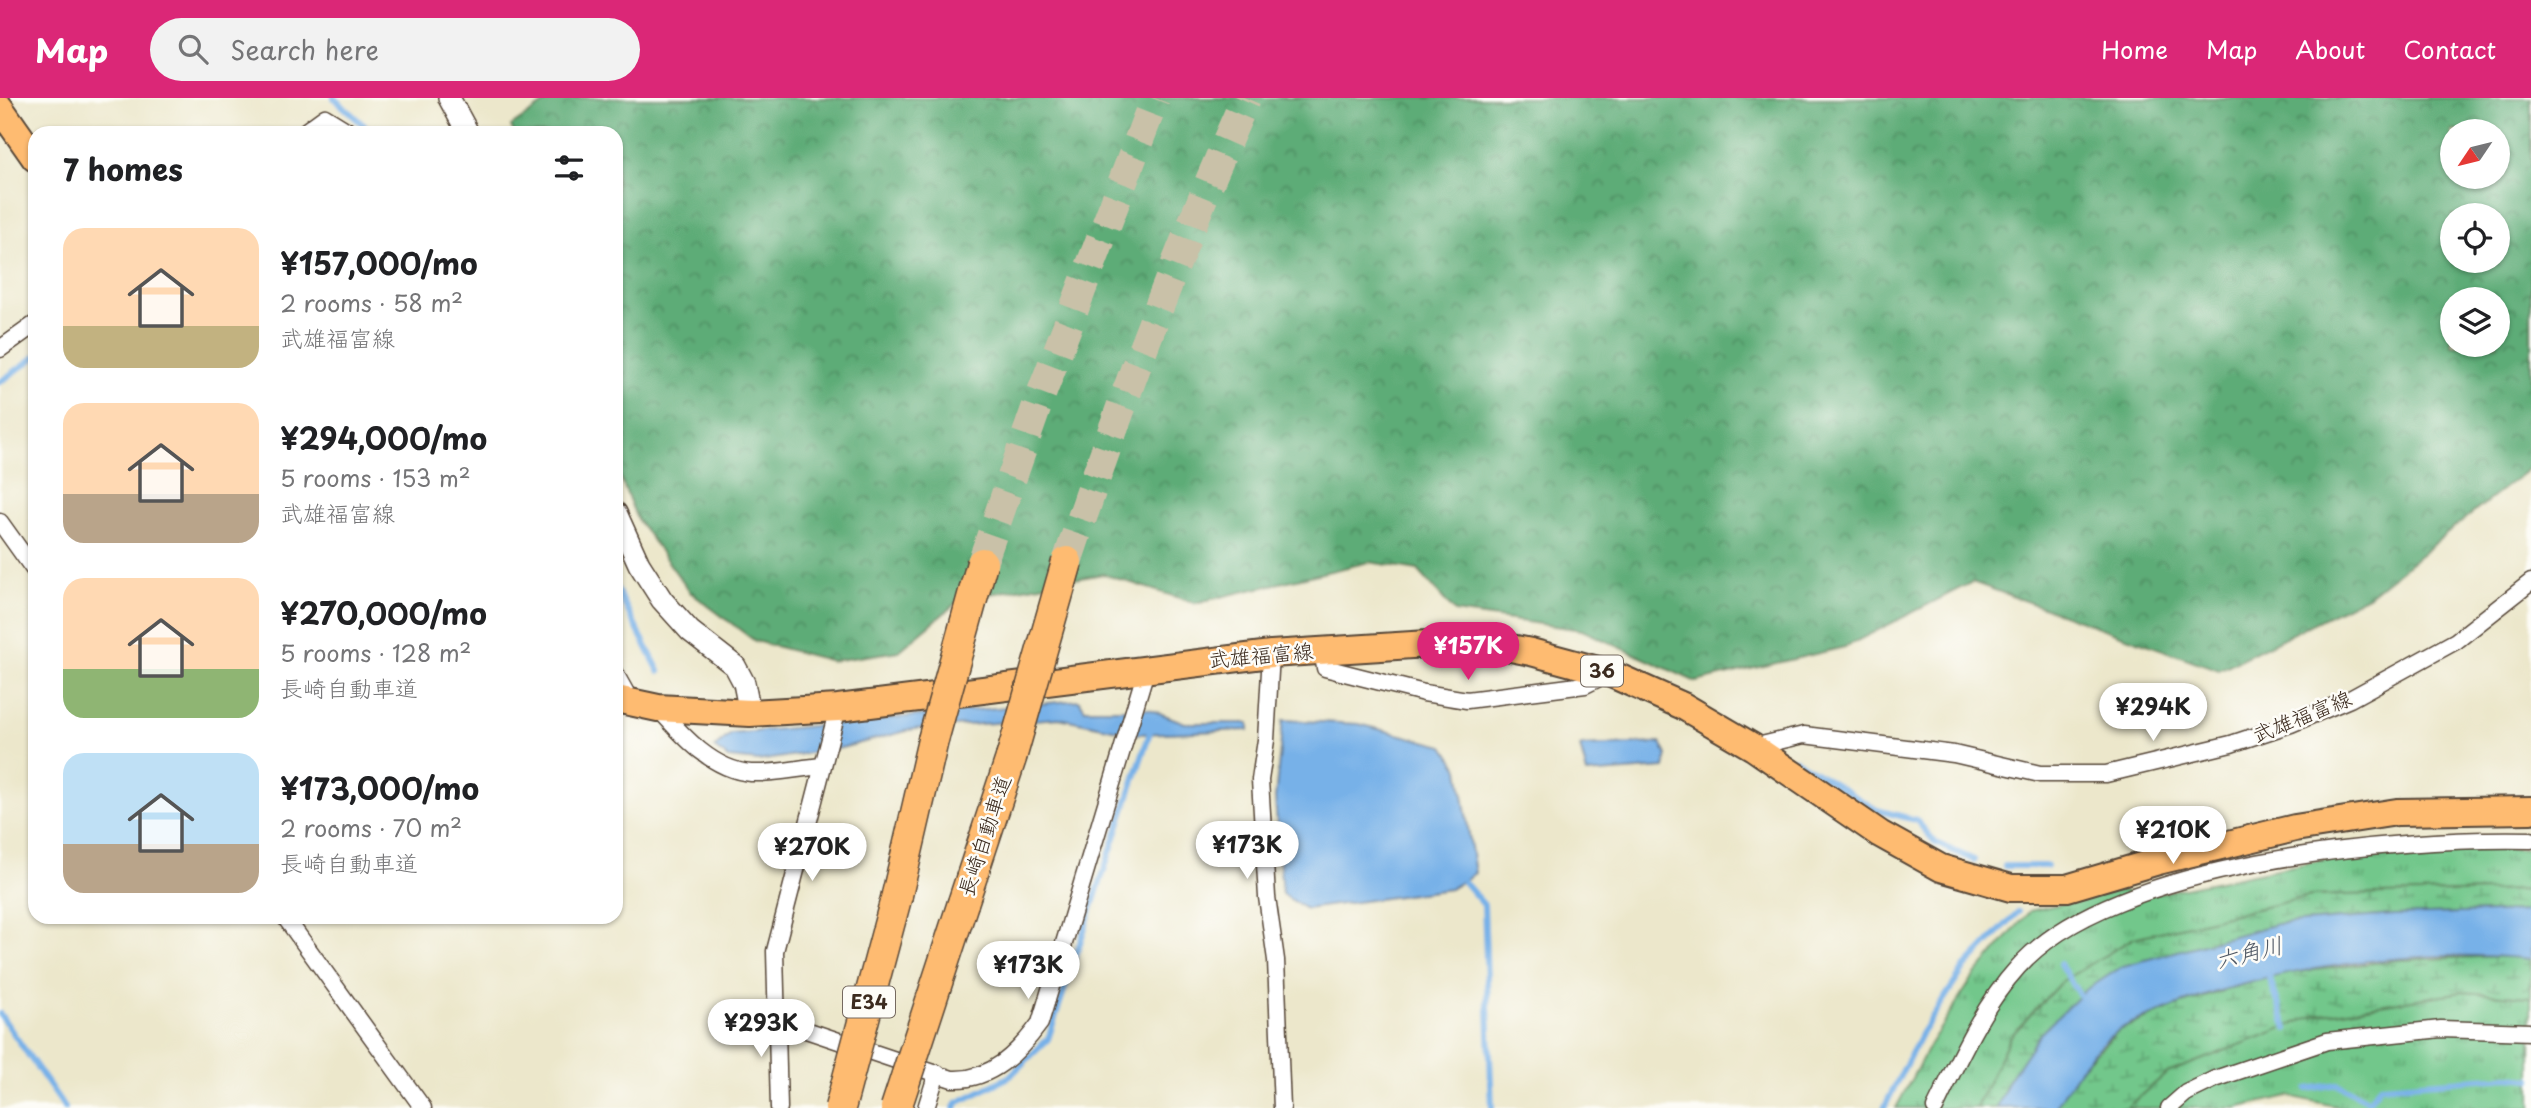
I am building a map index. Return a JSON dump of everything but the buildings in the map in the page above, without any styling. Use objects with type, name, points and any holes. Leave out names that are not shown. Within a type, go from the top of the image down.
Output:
[{"type":"highway","name":"長崎自動車道","points":[[896,1108],[1011,758],[1067,562]]},
{"type":"highway","name":"E34","points":[[840,1108],[897,895],[933,740],[982,563]]},
{"type":"main road","points":[[0,108],[28,148]]},
{"type":"main road","name":"武雄福富線","points":[[624,700],[658,708],[836,714],[1147,667],[1271,654],[1475,641],[1531,652],[1609,673],[1683,706],[1753,747],[1880,834],[1931,862],[2011,888],[2067,888],[2158,861],[2295,828],[2398,812],[2531,810]]},
{"type":"street","points":[[449,98],[464,126]]},
{"type":"street","points":[[313,126],[325,117],[340,126]]},
{"type":"street","points":[[0,349],[28,329]]},
{"type":"street","points":[[0,522],[28,561]]},
{"type":"street","points":[[623,529],[639,564],[662,600],[691,631],[735,666],[744,682],[750,713]]},
{"type":"street","name":"武雄福富線","points":[[1753,747],[1804,735],[1954,754],[2040,774],[2105,774],[2231,744],[2291,724],[2350,699],[2456,641],[2531,582]]},
{"type":"street","points":[[1322,650],[1325,668],[1424,693],[1467,700],[1585,685],[1609,673]]},
{"type":"street","points":[[1271,654],[1266,740],[1260,780],[1267,897],[1276,960],[1282,1108]]},
{"type":"street","points":[[779,1010],[786,1020],[797,1027],[952,1079],[969,1080],[998,1066],[1020,1051],[1040,1023],[1147,667]]},
{"type":"street","points":[[658,708],[688,742],[724,765],[750,773],[823,762]]},
{"type":"street","points":[[779,1108],[779,1010],[775,951],[836,714]]},
{"type":"street","points":[[1935,1108],[1993,999],[2019,965],[2063,928],[2121,900],[2218,872],[2340,848],[2482,839],[2531,841]]},
{"type":"street","points":[[290,924],[423,1108]]},
{"type":"street","points":[[2169,1108],[2186,1093],[2216,1079],[2327,1041],[2441,1029],[2531,1032]]},
{"type":"street","points":[[926,1108],[937,1073]]},
{"type":"green space","points":[[552,98],[2531,98],[2531,467],[2368,596],[2219,670],[1972,582],[1845,647],[1696,682],[1582,630],[1455,612],[1418,570],[1369,562],[1195,603],[1103,574],[961,599],[899,651],[832,661],[755,641],[690,592],[637,519],[623,484],[623,126],[511,126]]},
{"type":"green space","points":[[2531,849],[2531,890],[2311,896],[2134,938],[2061,982],[2010,1037],[1976,1108],[1896,1108],[1930,1044],[1974,976],[2030,911],[2122,890],[2140,897],[2342,856]]},
{"type":"green space","points":[[2531,890],[2531,911],[2394,915],[2277,924],[2009,1080],[1997,1108],[1976,1108],[2010,1037],[2061,982],[2134,938],[2311,896]]},
{"type":"green space","points":[[2504,956],[2531,959],[2531,997],[2462,992],[2316,1015],[2167,1073],[2126,1108],[2055,1108],[2077,1071],[2119,1030],[2179,1005],[2273,975],[2398,960]]},
{"type":"green space","points":[[2462,992],[2531,997],[2531,1108],[2344,1108],[2289,1096],[2236,1108],[2126,1108],[2167,1073],[2316,1015]]},
{"type":"water","points":[[1079,700],[1085,709],[1149,709],[1185,723],[1249,723],[1249,730],[1137,734],[1059,718],[914,729],[841,748],[758,761],[729,758],[714,748],[731,734]]},
{"type":"water","points":[[1283,720],[1359,724],[1444,746],[1459,769],[1475,873],[1450,889],[1306,909],[1282,894],[1275,798]]},
{"type":"water","points":[[1661,743],[1667,755],[1664,768],[1587,774],[1580,746]]},
{"type":"water","name":"六角川","points":[[2531,911],[2531,959],[2440,956],[2392,959],[2296,972],[2249,983],[2205,996],[2124,1027],[2091,1055],[2055,1108],[1997,1108],[2009,1080],[2040,1034],[2083,992],[2123,966],[2277,924],[2394,915]]},
{"type":"waterway","points":[[334,98],[364,126]]},
{"type":"waterway","points":[[0,382],[28,362]]},
{"type":"waterway","points":[[623,602],[659,671]]},
{"type":"waterway","points":[[955,1108],[957,1103],[1009,1077],[1048,1039],[1151,729]]},
{"type":"waterway","points":[[1794,759],[1877,810],[1916,820],[1936,843],[1974,860]]},
{"type":"waterway","points":[[2005,866],[2047,866]]},
{"type":"waterway","points":[[1464,882],[1484,905],[1492,1108]]},
{"type":"waterway","points":[[1884,1108],[1921,1034],[1965,967],[2018,912]]},
{"type":"waterway","points":[[2060,964],[2083,1001]]},
{"type":"waterway","name":"六角川","points":[[2267,971],[2287,1029]]},
{"type":"waterway","points":[[0,1014],[65,1108]]},
{"type":"waterway","points":[[2308,1089],[2338,1084],[2369,1101],[2380,1086],[2508,1077],[2531,1079]]},
{"type":"tunnel","points":[[982,563],[1039,400],[1155,98]]},
{"type":"tunnel","points":[[1067,562],[1151,328],[1246,98]]}]
